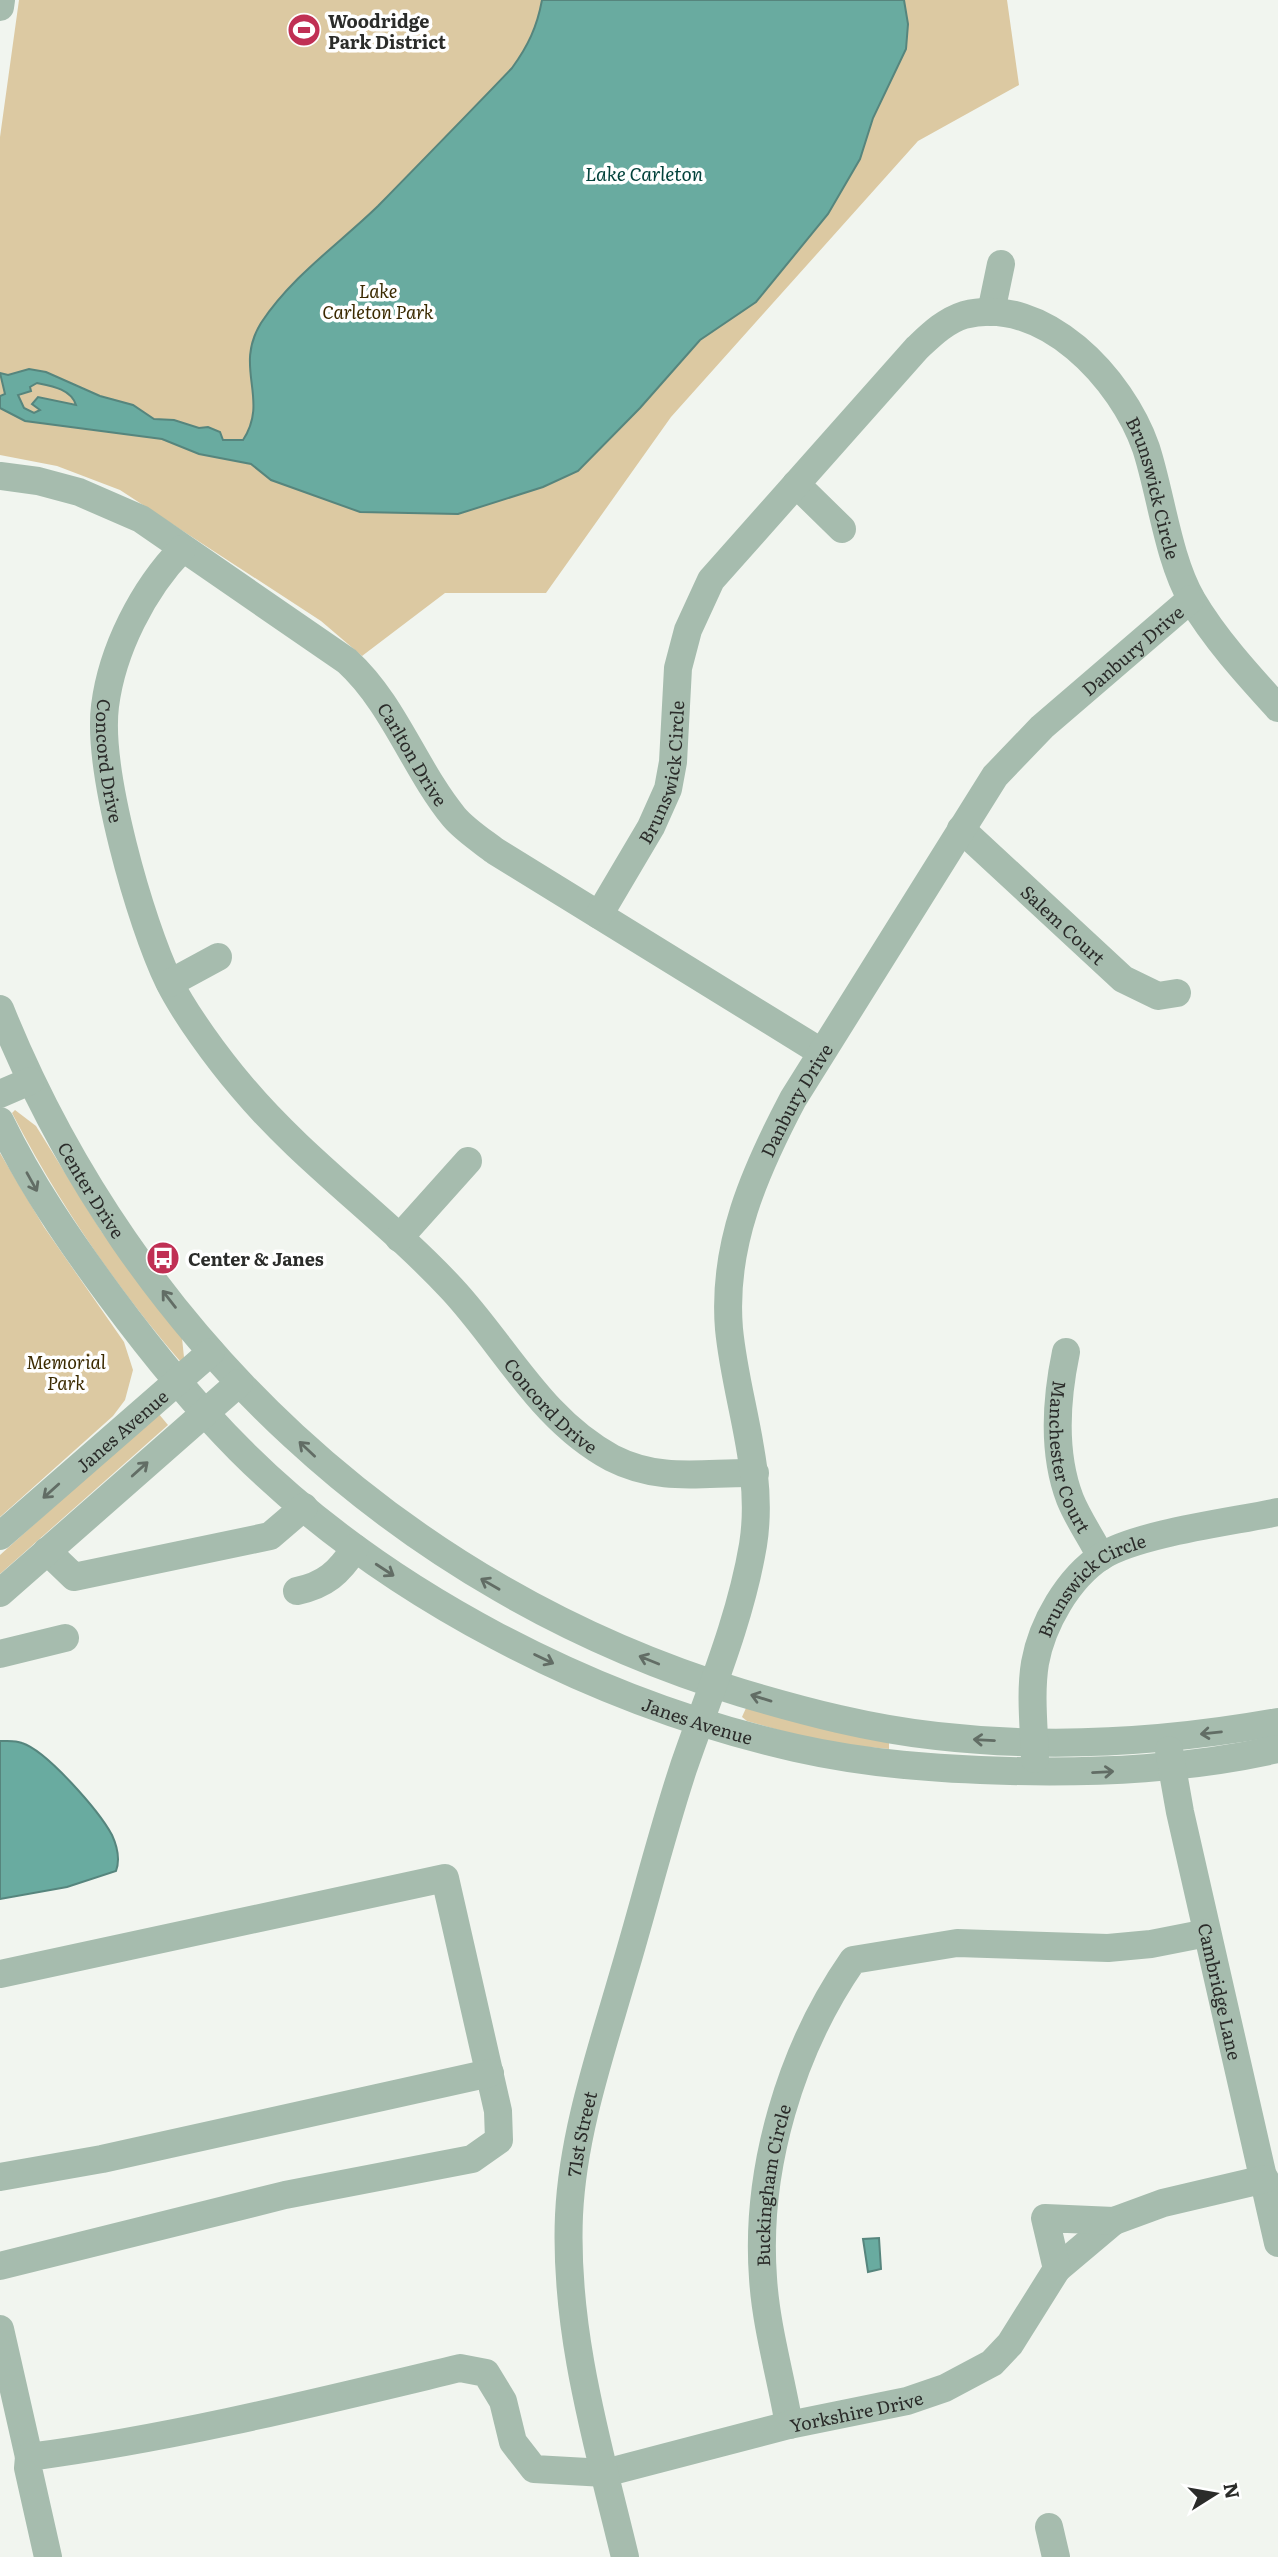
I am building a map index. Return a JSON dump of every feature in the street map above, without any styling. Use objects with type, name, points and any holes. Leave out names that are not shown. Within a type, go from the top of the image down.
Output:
[{"type":"street","points":[[0,7],[1,0]]},
{"type":"street","points":[[991,312],[1000,264]]},
{"type":"street","name":"Brunswick Circle","points":[[599,915],[651,827],[668,789],[673,762],[678,668],[688,630],[711,580],[917,348],[941,326],[964,316],[991,312],[1024,316],[1073,347],[1117,395],[1145,447],[1173,548],[1191,599],[1229,652],[1278,708]]},
{"type":"street","name":"Carlton Drive","points":[[0,476],[37,481],[79,492],[141,519],[347,661],[366,679],[382,701],[418,765],[456,820],[495,851],[821,1052]]},
{"type":"street","points":[[796,484],[842,529]]},
{"type":"street","name":"Concord Drive","points":[[182,549],[166,566],[123,639],[111,672],[104,719],[107,766],[132,872],[170,983],[242,1087],[275,1123],[453,1289],[553,1415],[611,1457],[666,1475],[691,1477],[755,1473]]},
{"type":"street","name":"Danbury Drive","points":[[702,1720],[744,1585],[753,1543],[755,1473],[729,1328],[731,1262],[744,1206],[764,1155],[821,1052],[995,776],[1018,750],[1167,616],[1191,599]]},
{"type":"street","name":"Salem Court","points":[[961,829],[1123,979],[1158,996],[1177,993]]},
{"type":"street","points":[[170,983],[218,957]]},
{"type":"street","name":"Center Drive","points":[[0,1009],[30,1081],[64,1147],[107,1215],[211,1352]]},
{"type":"street","points":[[0,1094],[30,1081]]},
{"type":"street","points":[[0,1122],[43,1202],[176,1382],[205,1412]]},
{"type":"street","points":[[399,1238],[468,1161]]},
{"type":"street","points":[[211,1352],[239,1383],[354,1491],[477,1576],[579,1631],[713,1684],[795,1709],[937,1736],[1076,1743],[1167,1737],[1278,1722]]},
{"type":"street","name":"Janes Avenue","points":[[0,1536],[211,1352]]},
{"type":"street","name":"Manchester Court","points":[[1066,1352],[1059,1385],[1060,1462],[1070,1497],[1101,1557]]},
{"type":"street","points":[[0,1593],[239,1383]]},
{"type":"street","name":"Janes Avenue","points":[[205,1412],[242,1452],[304,1507],[355,1549],[440,1606],[578,1675],[702,1720],[799,1749],[866,1761],[946,1769],[1093,1773],[1171,1766],[1278,1749]]},
{"type":"street","points":[[47,1551],[74,1577],[270,1536],[304,1507]]},
{"type":"street","name":"Brunswick Circle","points":[[1035,1771],[1035,1663],[1046,1626],[1065,1595],[1101,1557],[1130,1544],[1278,1512]]},
{"type":"street","points":[[297,1591],[318,1587],[330,1579],[355,1549]]},
{"type":"street","points":[[0,1654],[65,1638]]},
{"type":"street","name":"71st Street","points":[[625,2557],[572,2314],[569,2263],[573,2175],[594,2074],[683,1769],[702,1720]]},
{"type":"street","name":"Cambridge Lane","points":[[1167,1737],[1207,1933],[1278,2243]]},
{"type":"street","points":[[0,1974],[445,1878],[498,2111],[499,2140],[472,2159],[285,2195],[0,2266]]},
{"type":"street","name":"Buckingham Circle","points":[[789,2426],[763,2279],[768,2185],[775,2139],[797,2067],[834,1987],[845,1951],[975,1942],[1108,1948],[1151,1944],[1207,1933]]},
{"type":"street","points":[[0,2176],[102,2159],[490,2073]]},
{"type":"street","name":"Yorkshire Drive","points":[[29,2457],[88,2449],[288,2409],[460,2368],[486,2373],[503,2401],[513,2442],[534,2469],[605,2473],[789,2426],[907,2401],[972,2376],[992,2363],[1010,2344],[1057,2269],[1114,2221],[1163,2203],[1265,2179]]},
{"type":"street","name":"Yorkshire Drive","points":[[1057,2269],[1045,2218],[1114,2221]]},
{"type":"street","points":[[0,2329],[48,2557]]},
{"type":"street","points":[[1049,2527],[1056,2557]]},
{"type":"green space","name":"Lake Carleton Park","points":[[19,0],[1007,0],[1019,85],[918,141],[671,417],[546,593],[445,593],[362,656],[321,621],[120,490],[57,466],[0,455],[0,137]]},
{"type":"green space","points":[[15,1110],[36,1126],[101,1231],[182,1338],[185,1367],[136,1308],[91,1245],[30,1147],[12,1113]]},
{"type":"green space","name":"Memorial Park","points":[[0,1153],[44,1227],[124,1342],[133,1370],[125,1400],[113,1416],[0,1517]]},
{"type":"green space","points":[[158,1413],[168,1425],[0,1574],[0,1555]]},
{"type":"green space","points":[[746,1708],[889,1743],[889,1749],[824,1743],[747,1721],[742,1717]]},
{"type":"water","name":"Lake Carleton","points":[[542,0],[904,0],[908,24],[906,49],[873,118],[860,159],[828,214],[756,302],[700,340],[640,408],[578,471],[543,487],[458,514],[360,512],[271,480],[251,464],[199,454],[162,439],[25,421],[0,408],[0,396],[5,394],[0,373],[8,375],[29,369],[46,372],[100,396],[133,405],[154,419],[174,420],[199,428],[208,427],[220,432],[223,440],[243,440],[253,411],[250,354],[253,339],[261,323],[301,275],[378,206],[512,68],[531,36]],"holes":[[[37,383],[65,392],[76,405],[38,397],[32,404],[40,410],[34,413],[24,408],[18,395],[31,391],[30,387]]]},
{"type":"water","points":[[0,1741],[17,1741],[33,1748],[58,1769],[84,1797],[112,1835],[118,1862],[116,1871],[67,1887],[0,1899]]},
{"type":"water","points":[[879,2238],[881,2269],[868,2272],[863,2239]]},
{"type":"place","name":"Woodridge Park District","points":[[304,30]]},
{"type":"place","name":"Center & Janes","points":[[163,1258]]}]
